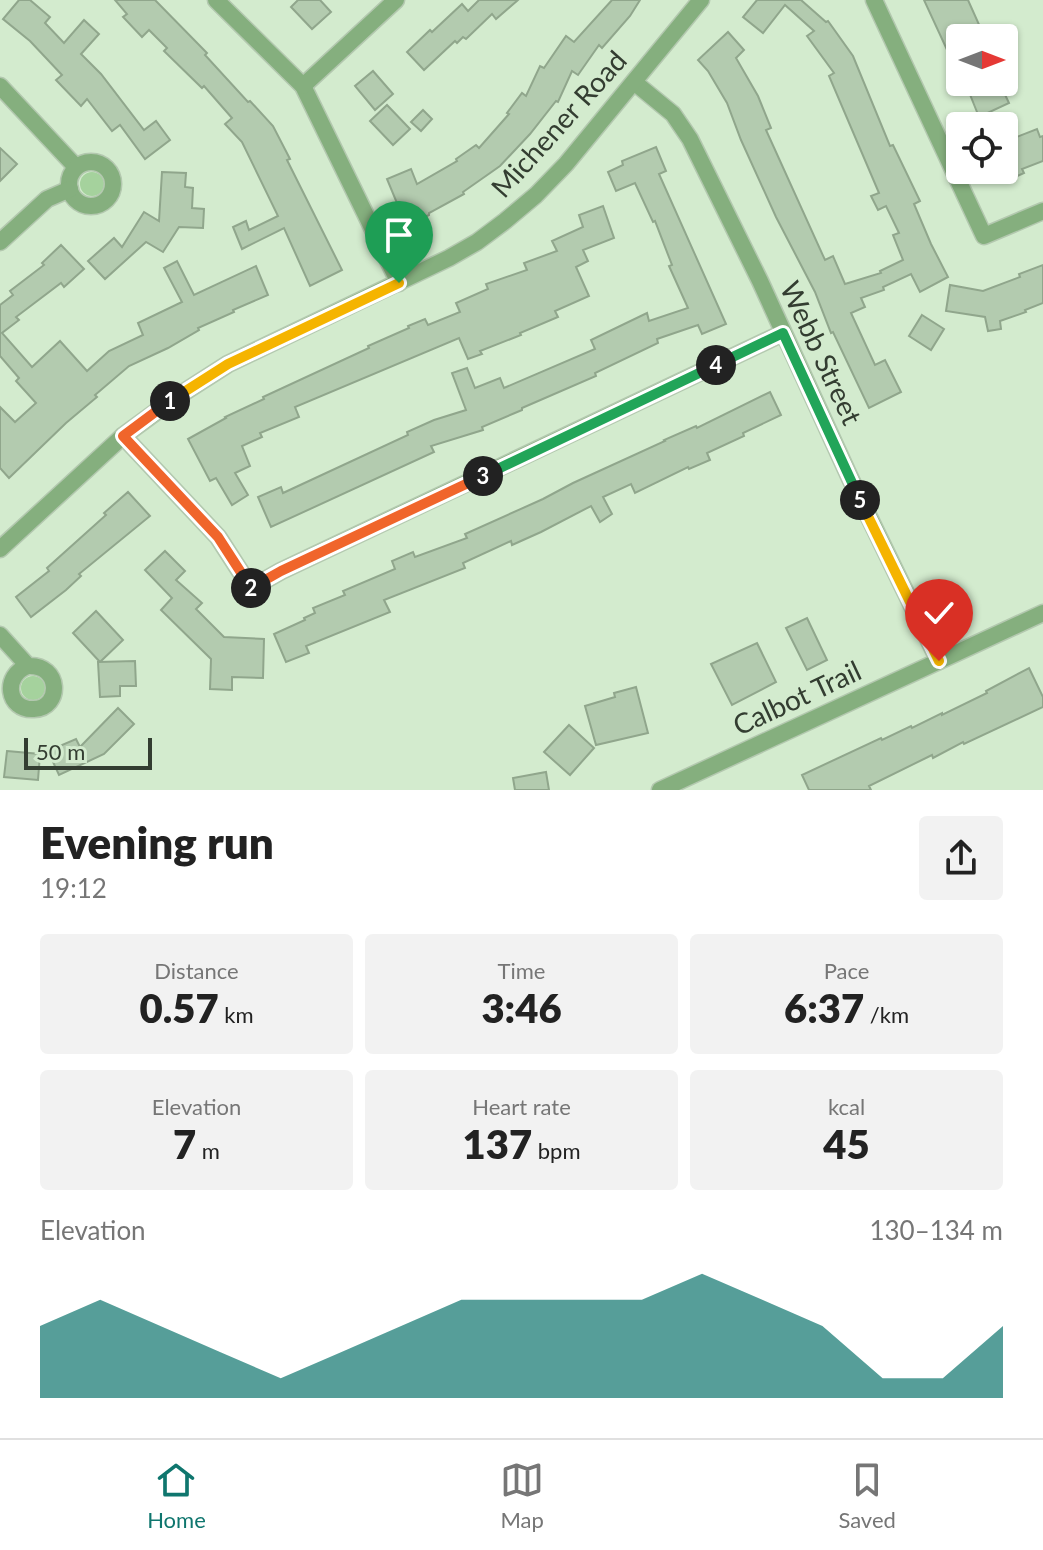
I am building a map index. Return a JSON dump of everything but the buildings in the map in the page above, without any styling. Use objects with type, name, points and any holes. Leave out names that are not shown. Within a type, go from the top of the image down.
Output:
[{"type":"street","points":[[216,0],[303,86],[399,283]]},
{"type":"street","points":[[303,86],[396,0]]},
{"type":"street","name":"Michener Road","points":[[0,549],[123,436],[175,398],[228,364],[399,283],[477,242],[536,195],[566,164],[701,0]]},
{"type":"street","points":[[874,0],[984,236],[1043,211]]},
{"type":"street","name":"Webb Street","points":[[634,82],[683,126],[760,281],[850,478],[939,661]]},
{"type":"street","points":[[0,86],[76,167]]},
{"type":"street","points":[[89,161],[103,165],[112,175],[112,190],[104,201],[91,206],[78,201],[70,189],[70,178],[76,167],[89,161]]},
{"type":"street","points":[[0,242],[47,199],[70,189]]},
{"type":"street","points":[[123,436],[218,537],[251,588],[783,333]]},
{"type":"street","name":"Calbot Trail","points":[[660,790],[1043,613]]},
{"type":"street","points":[[0,635],[28,666]]},
{"type":"green space","points":[[92,172],[101,175],[104,184],[101,193],[92,196],[83,193],[80,184],[83,175]]},
{"type":"green space","points":[[33,676],[44,683],[45,688],[38,699],[33,700],[22,693],[21,688],[28,677]]},
{"type":"route","points":[[399,283],[228,364],[123,436],[218,537],[251,588],[783,333],[939,661]]}]
